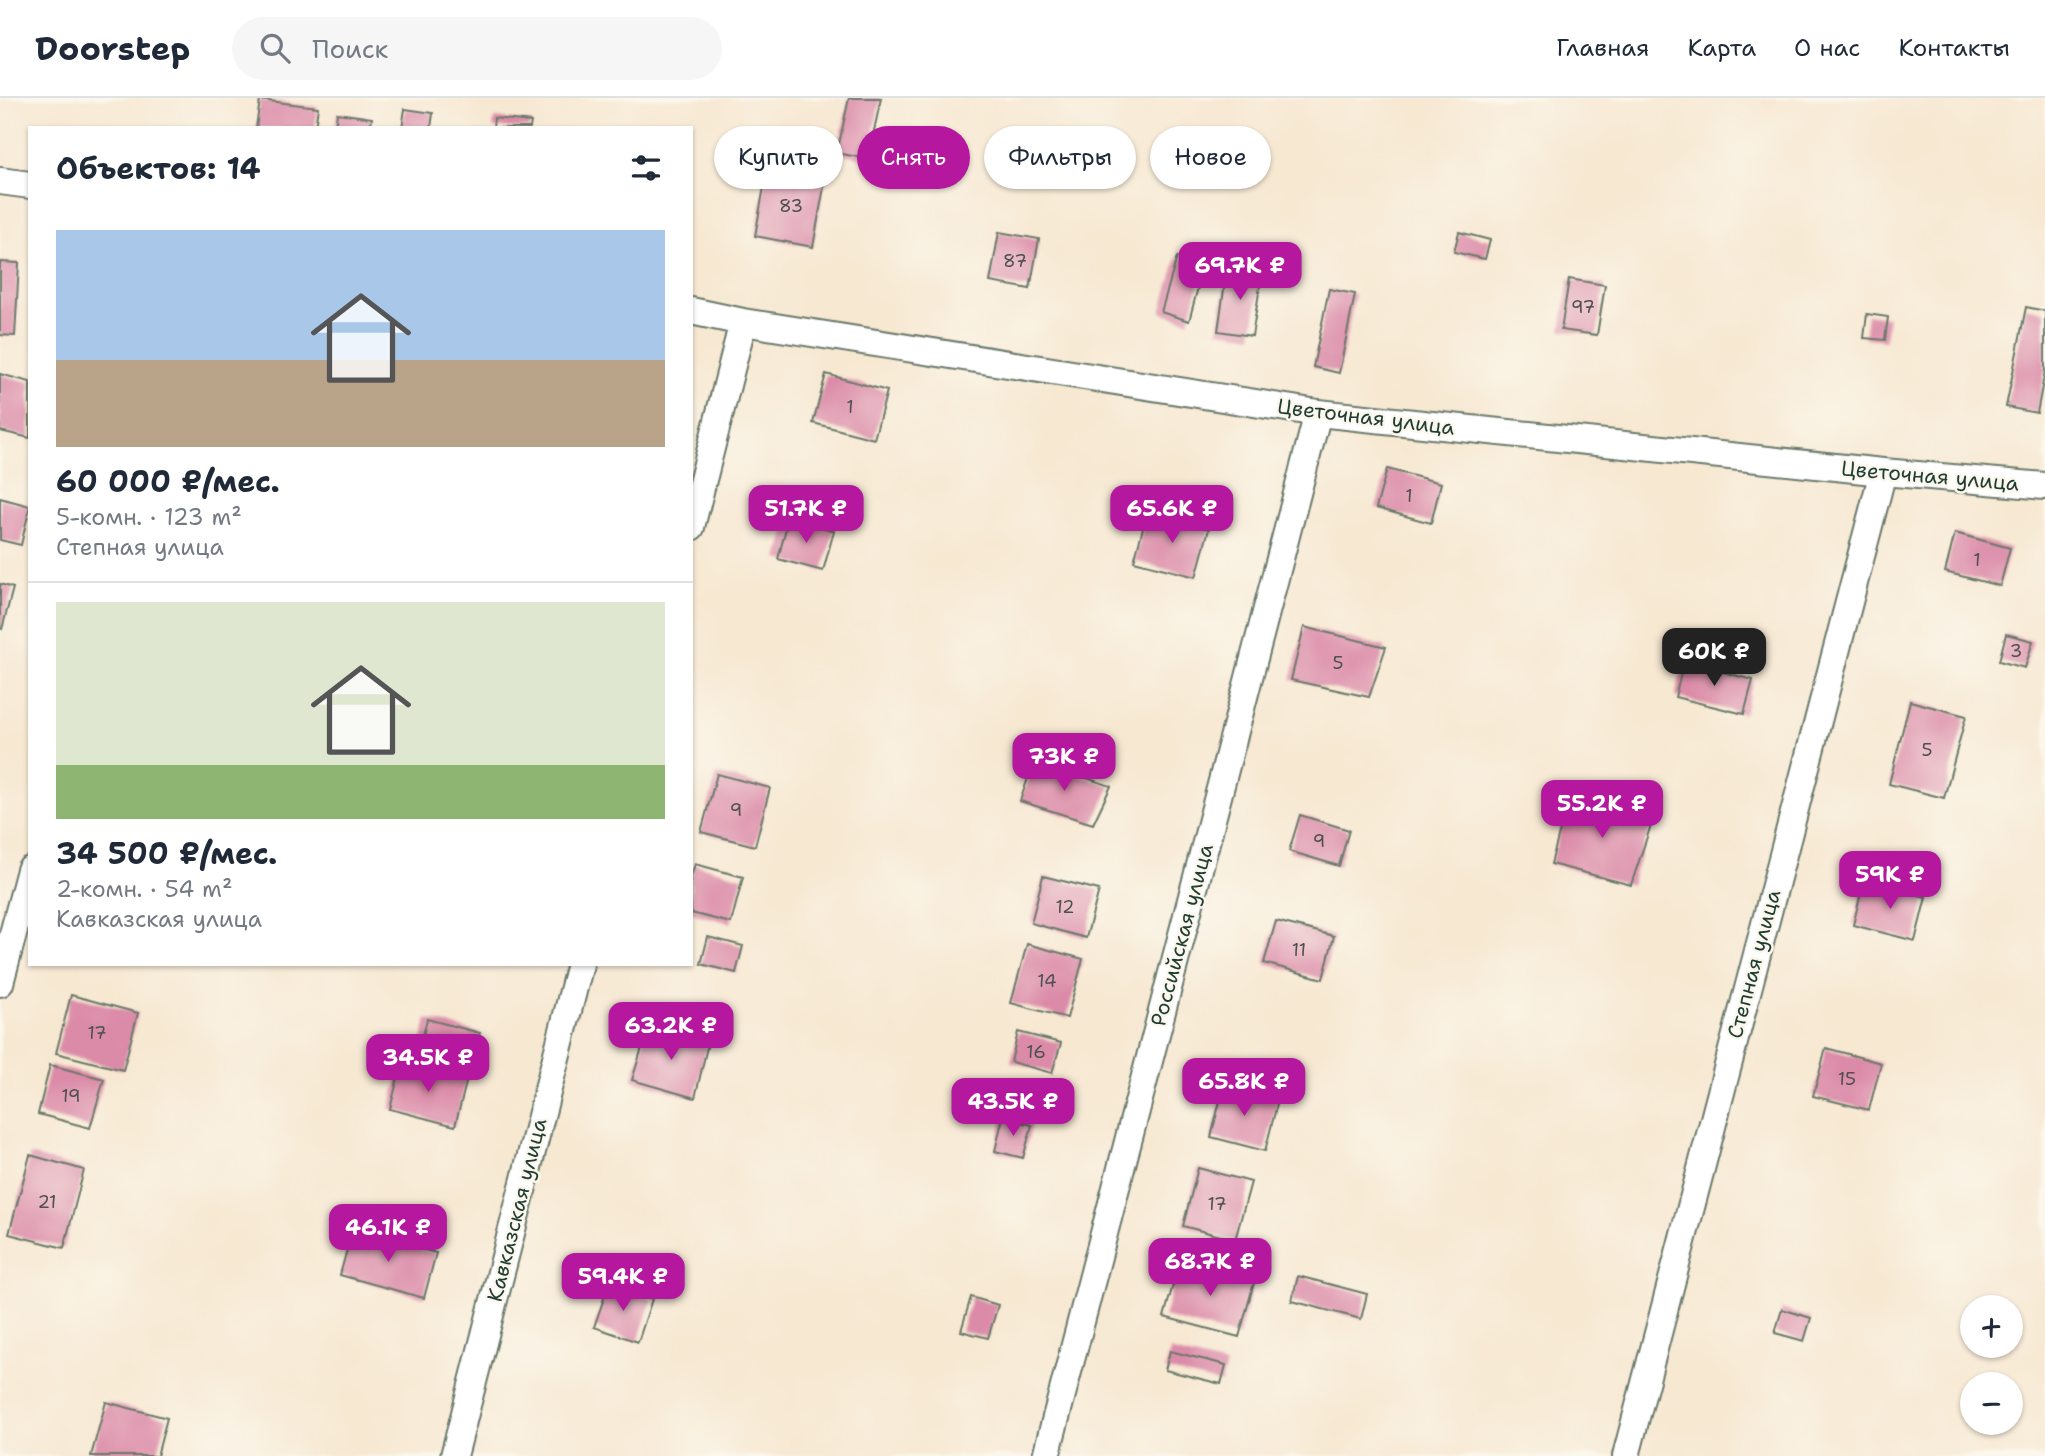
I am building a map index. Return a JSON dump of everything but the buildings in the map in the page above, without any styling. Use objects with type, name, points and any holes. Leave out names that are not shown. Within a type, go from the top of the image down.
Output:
[{"type":"street","points":[[0,181],[28,185]]},
{"type":"street","name":"Цветочная улица","points":[[693,311],[744,322],[1318,414],[2045,486]]},
{"type":"street","points":[[693,519],[744,322]]},
{"type":"street","name":"Российская улица","points":[[1046,1456],[1318,414]]},
{"type":"street","name":"Степная улица","points":[[1626,1456],[1883,472]]},
{"type":"street","points":[[0,983],[28,878]]},
{"type":"street","name":"Кавказская улица","points":[[454,1456],[579,966]]}]
